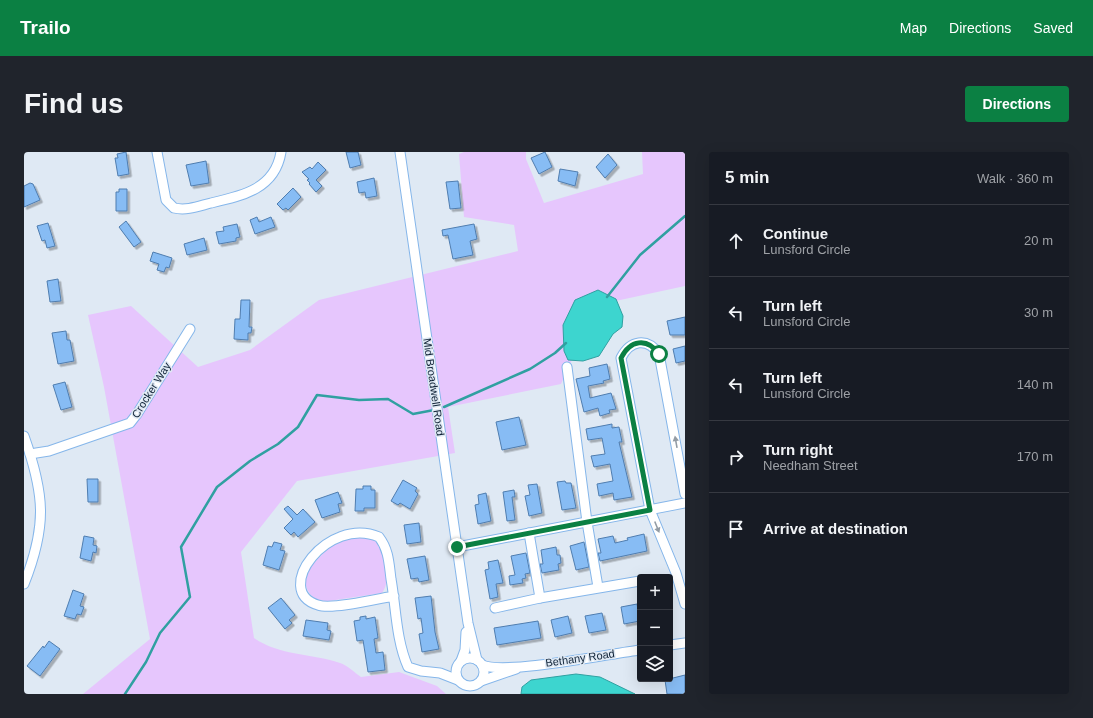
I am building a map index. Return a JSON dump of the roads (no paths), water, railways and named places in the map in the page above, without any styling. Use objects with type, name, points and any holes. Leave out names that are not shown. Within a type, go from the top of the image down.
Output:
[{"type":"street","points":[[157,152],[166,200],[174,208],[186,209],[245,195],[257,189],[274,171],[279,162],[281,152]]},
{"type":"street","name":"Mid Broadwell Road","points":[[400,152],[468,623],[479,662]]},
{"type":"street","name":"Crocker Way","points":[[30,454],[49,451],[130,423],[190,329]]},
{"type":"street","points":[[685,494],[682,461],[659,354],[654,348],[642,342],[633,344],[625,349],[621,358],[650,510],[676,573],[685,604]]},
{"type":"street","points":[[567,367],[587,522],[598,587]]},
{"type":"street","points":[[24,436],[37,476],[41,497],[41,520],[33,560],[24,584]]},
{"type":"street","points":[[457,547],[685,503]]},
{"type":"street","points":[[394,596],[334,606],[318,606],[310,601],[301,590],[300,575],[304,567],[334,538],[346,534],[364,532],[379,537],[387,550],[394,596],[402,654],[408,667],[420,671],[440,673],[467,686],[476,687],[484,674],[479,662],[470,658],[440,673]]},
{"type":"street","points":[[529,534],[540,598]]},
{"type":"street","points":[[494,608],[598,587],[637,581]]},
{"type":"street","name":"Mid Broadwell Road","points":[[459,664],[465,650],[468,623]]},
{"type":"street","points":[[673,645],[685,643]]},
{"type":"street","name":"Bethany Road","points":[[479,662],[494,668],[520,667],[637,650]]},
{"type":"street","points":[[459,664],[456,674],[463,694]]},
{"type":"street","name":"Bethany Road","points":[[476,687],[520,667]]},
{"type":"waterway","points":[[607,297],[640,255],[685,216]]},
{"type":"waterway","points":[[444,407],[530,369],[555,353],[566,343]]},
{"type":"waterway","points":[[125,694],[146,662],[160,633],[190,597],[181,547],[217,487],[250,461],[278,444],[298,427],[317,395],[359,400],[388,399],[413,414],[434,410]]}]
